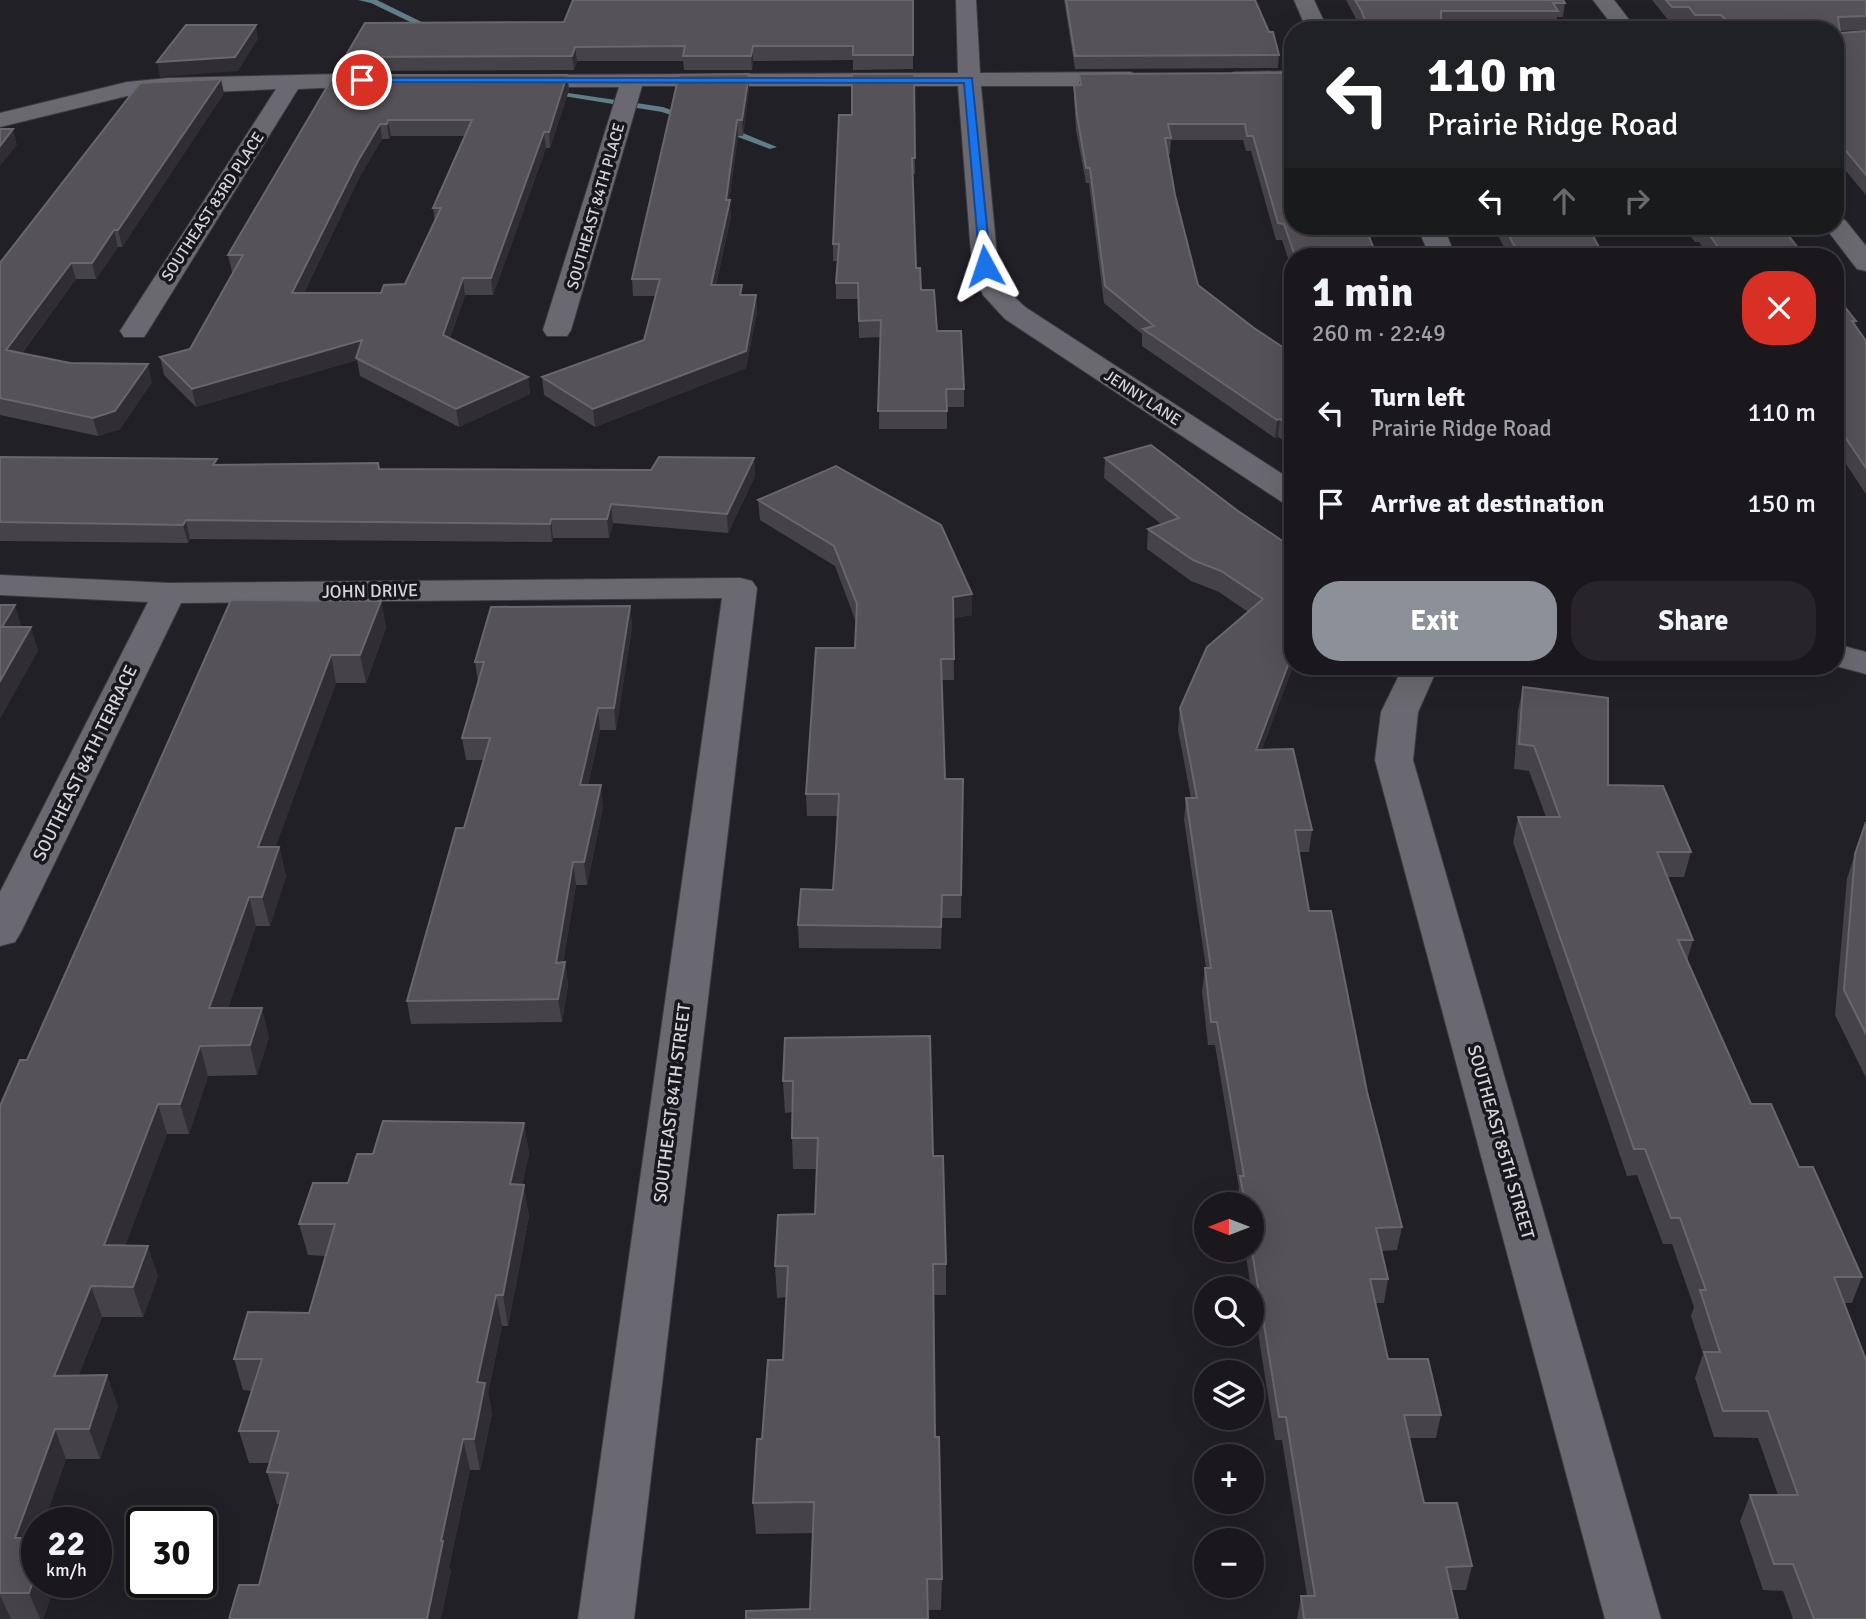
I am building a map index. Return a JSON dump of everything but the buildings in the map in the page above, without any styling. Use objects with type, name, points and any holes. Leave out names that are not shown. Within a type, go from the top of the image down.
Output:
[{"type":"street","points":[[966,0],[968,80]]},
{"type":"street","points":[[1304,0],[1313,21]]},
{"type":"street","points":[[1603,0],[1620,21]]},
{"type":"street","points":[[1212,79],[1284,78]]},
{"type":"street","points":[[499,80],[1158,79]]},
{"type":"street","points":[[0,120],[127,89],[217,82],[407,80]]},
{"type":"street","name":"JENNY LANE","points":[[968,80],[985,266],[996,295],[1043,333],[1284,489]]},
{"type":"street","name":"SOUTHEAST 83RD PLACE","points":[[134,331],[292,81]]},
{"type":"street","name":"SOUTHEAST 84TH PLACE","points":[[557,330],[632,81]]},
{"type":"street","points":[[1844,235],[1866,263]]},
{"type":"street","name":"JOHN DRIVE","points":[[0,585],[169,593],[740,588]]},
{"type":"street","name":"SOUTHEAST 84TH STREET","points":[[606,1619],[740,588]]},
{"type":"street","name":"SOUTHEAST 84TH TERRACE","points":[[0,932],[169,593]]},
{"type":"street","points":[[1844,657],[1866,663]]},
{"type":"street","name":"SOUTHEAST 85TH STREET","points":[[1415,675],[1405,689],[1394,728],[1394,760],[1633,1619]]},
{"type":"waterway","points":[[362,0],[373,1],[436,31]]},
{"type":"waterway","points":[[551,92],[663,110],[689,118]]},
{"type":"waterway","points":[[725,129],[773,147]]},
{"type":"route","points":[[362,80],[968,80],[985,266]]}]
